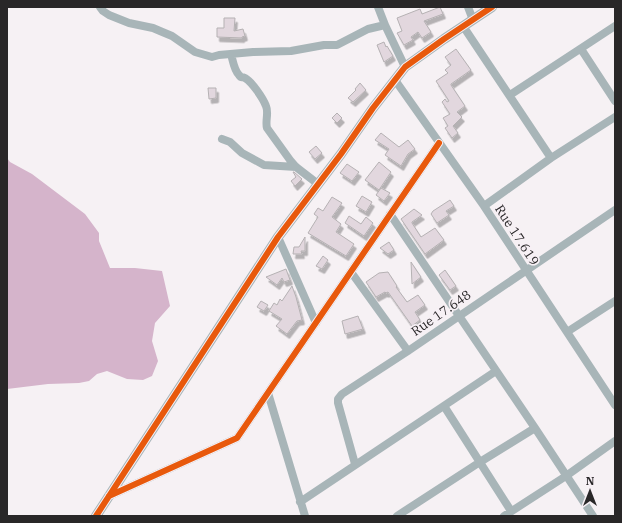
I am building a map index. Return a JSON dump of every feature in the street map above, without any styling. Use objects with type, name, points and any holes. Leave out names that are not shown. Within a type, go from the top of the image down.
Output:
[{"type":"street","points":[[100,7],[106,13],[129,23],[153,28],[172,36],[195,52],[212,57],[253,52],[291,52],[324,45],[337,45],[368,29],[385,25]]},
{"type":"street","points":[[378,7],[405,67]]},
{"type":"street","points":[[468,7],[473,20]]},
{"type":"street","points":[[96,516],[278,237],[341,154],[373,108],[405,67],[492,7]]},
{"type":"street","points":[[463,26],[551,158]]},
{"type":"street","points":[[510,95],[615,26]]},
{"type":"street","points":[[581,49],[615,101]]},
{"type":"street","points":[[231,54],[235,69],[240,77],[245,78],[252,85],[267,107],[267,128],[296,167],[318,184]]},
{"type":"street","name":"Rue 17.619","points":[[395,80],[484,206],[615,405]]},
{"type":"street","points":[[484,206],[551,158],[615,117]]},
{"type":"street","points":[[222,139],[230,142],[242,153],[264,165],[296,167]]},
{"type":"street","points":[[109,496],[236,439],[439,143]]},
{"type":"street","name":"Rue 17.648","points":[[355,464],[338,403],[338,400],[342,394],[408,351],[615,210]]},
{"type":"street","points":[[390,214],[593,516]]},
{"type":"street","points":[[278,237],[316,323]]},
{"type":"street","points":[[351,272],[408,351]]},
{"type":"street","points":[[567,332],[615,301]]},
{"type":"street","points":[[300,502],[496,371]]},
{"type":"street","points":[[268,393],[305,516]]},
{"type":"street","points":[[444,406],[511,511]]},
{"type":"street","points":[[397,516],[535,428]]},
{"type":"street","points":[[504,516],[566,476],[615,441]]},
{"type":"shaded area","points":[[7,158],[10,162],[32,174],[85,214],[99,233],[99,241],[110,268],[135,268],[162,271],[170,306],[155,323],[152,341],[158,361],[152,376],[143,380],[127,379],[107,371],[97,374],[89,381],[79,383],[48,384],[7,389]]},
{"type":"building","points":[[440,7],[443,14],[424,21],[431,32],[422,38],[418,32],[411,37],[413,40],[404,45],[397,33],[402,31],[397,18],[420,9],[422,14]]},
{"type":"building","points":[[224,18],[235,18],[234,31],[243,29],[245,36],[242,38],[217,37],[217,28],[224,28]]},
{"type":"building","points":[[384,42],[393,56],[384,62],[377,45]]},
{"type":"building","points":[[456,49],[471,70],[451,84],[465,106],[457,112],[462,117],[453,126],[458,133],[452,138],[445,128],[448,126],[443,118],[450,114],[442,102],[445,99],[447,102],[449,101],[436,81],[448,73],[445,70],[451,65],[445,57]]},
{"type":"building","points":[[360,83],[366,90],[353,102],[348,98],[356,90],[355,89]]},
{"type":"building","points":[[208,88],[216,88],[216,98],[209,99]]},
{"type":"building","points":[[337,113],[342,118],[337,123],[332,118]]},
{"type":"building","points":[[381,133],[399,147],[408,140],[415,149],[408,154],[401,166],[385,155],[389,149],[375,140]]},
{"type":"building","points":[[316,146],[322,153],[315,159],[309,152]]},
{"type":"building","points":[[379,162],[391,172],[379,190],[365,180]]},
{"type":"building","points":[[347,164],[359,172],[352,181],[340,173]]},
{"type":"building","points":[[293,172],[302,179],[295,186],[291,181],[296,177]]},
{"type":"building","points":[[381,188],[390,193],[384,201],[376,195]]},
{"type":"building","points":[[362,196],[372,202],[366,212],[356,206]]},
{"type":"building","points":[[332,197],[342,203],[332,217],[341,224],[336,232],[354,244],[346,256],[308,233],[318,217],[314,214],[318,208],[323,211]]},
{"type":"building","points":[[450,200],[454,206],[446,211],[449,215],[437,223],[431,214],[433,211]]},
{"type":"building","points":[[414,209],[422,215],[412,222],[421,237],[435,228],[444,240],[425,254],[401,219]]},
{"type":"building","points":[[349,216],[361,224],[366,217],[373,223],[364,236],[345,223]]},
{"type":"building","points":[[305,237],[305,251],[301,251],[302,254],[293,254],[294,247],[299,247]]},
{"type":"building","points":[[389,242],[394,250],[388,254],[380,248]]},
{"type":"building","points":[[323,256],[328,260],[322,269],[316,266]]},
{"type":"building","points":[[411,262],[421,277],[412,284]]},
{"type":"building","points":[[286,269],[290,280],[284,282],[282,278],[277,285],[266,277]]},
{"type":"building","points":[[445,270],[456,286],[450,290],[439,275]]},
{"type":"building","points":[[388,272],[397,286],[396,287],[407,302],[418,295],[425,305],[415,312],[420,320],[412,326],[388,292],[376,297],[366,282],[379,273]]},
{"type":"building","points":[[292,286],[302,320],[297,321],[287,334],[276,326],[282,319],[269,311],[274,303],[277,305],[280,299],[282,301]]},
{"type":"building","points":[[261,301],[268,305],[264,311],[257,307]]},
{"type":"building","points":[[358,316],[363,329],[345,334],[342,321]]},
{"type":"cycle path","points":[[96,516],[278,237],[341,154],[373,108],[405,67],[492,7]]},
{"type":"cycle path","points":[[109,496],[237,438],[439,143]]}]
